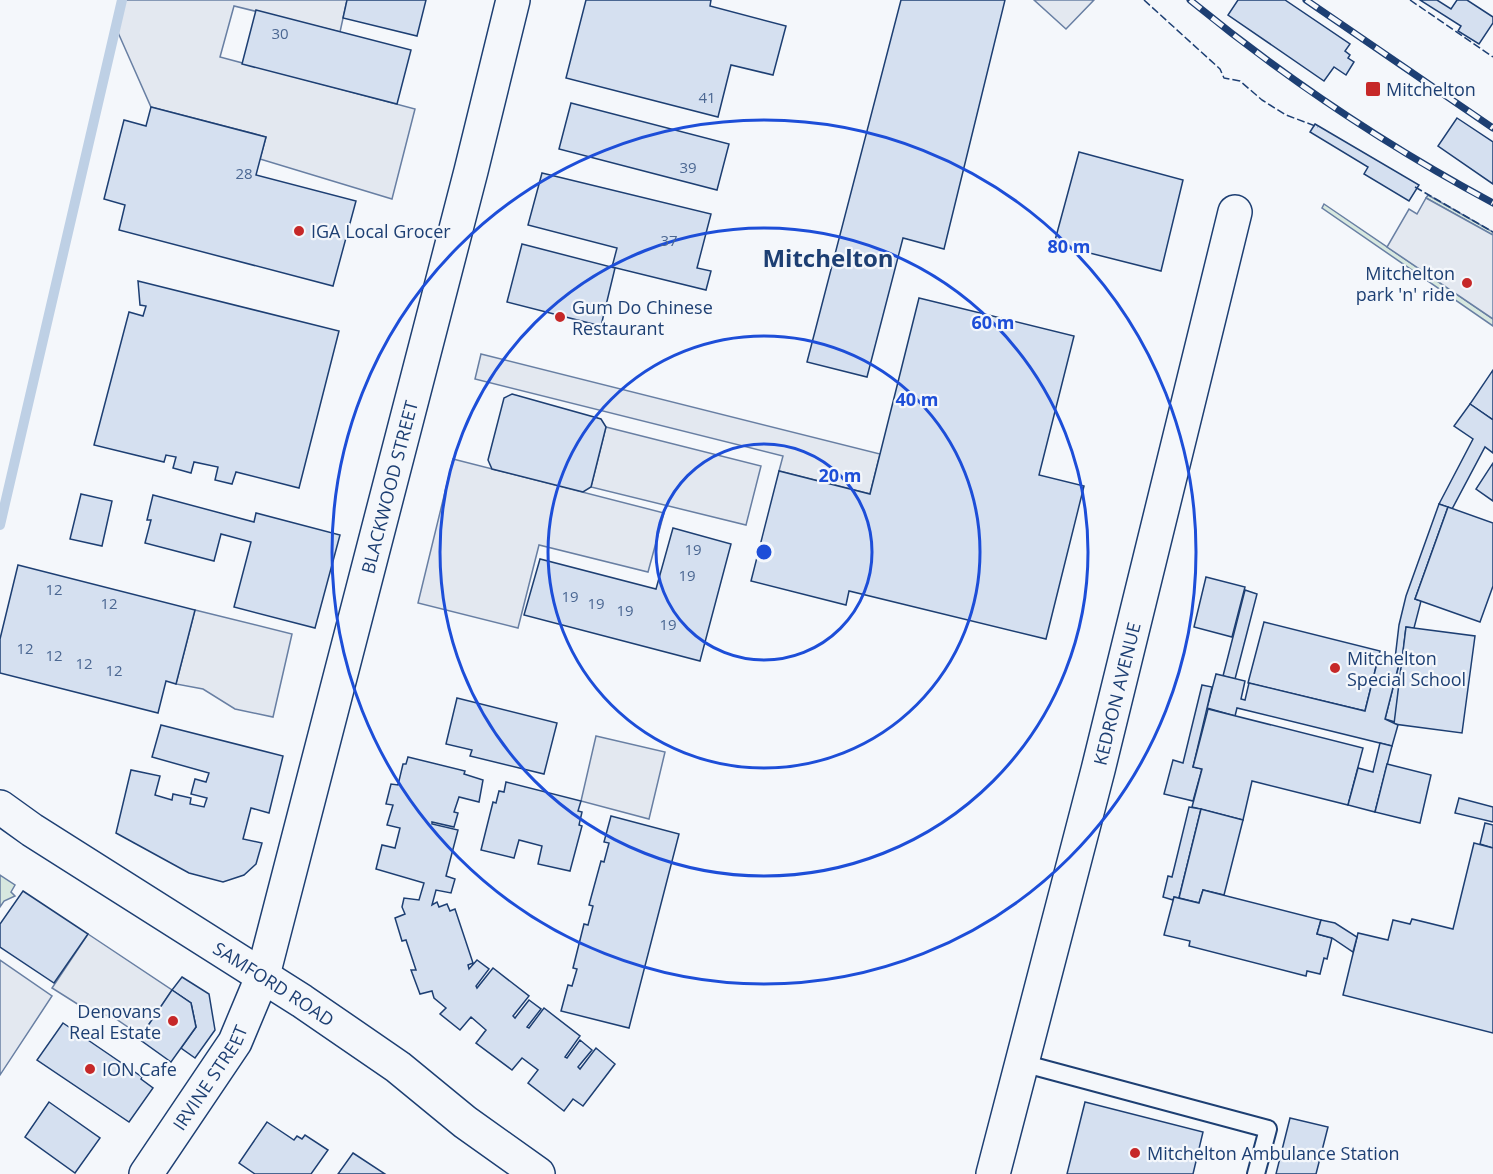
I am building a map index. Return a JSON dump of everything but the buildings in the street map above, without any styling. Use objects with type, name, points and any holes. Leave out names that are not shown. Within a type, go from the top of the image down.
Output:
[{"type":"street","name":"BLACKWOOD STREET","points":[[263,975],[513,0]]},
{"type":"street","name":"KEDRON AVENUE","points":[[993,1174],[1098,770],[1235,212]]},
{"type":"street","name":"SAMFORD ROAD","points":[[0,807],[42,836],[263,975],[398,1067],[465,1122],[538,1174]]},
{"type":"street","name":"IRVINE STREET","points":[[146,1174],[235,1042],[263,975]]},
{"type":"lane","points":[[1022,1063],[1268,1129],[1256,1174]]},
{"type":"shaded area","points":[[124,0],[347,0],[340,32],[234,6],[220,57],[415,109],[392,199],[260,159],[266,137],[151,107],[116,28]]},
{"type":"shaded area","points":[[1034,0],[1094,0],[1066,29]]},
{"type":"shaded area","points":[[1428,195],[1493,232],[1493,235],[1426,198]]},
{"type":"shaded area","name":"Mitchelton park 'n' ride","points":[[1426,198],[1493,235],[1493,319],[1387,247],[1409,209],[1417,214]]},
{"type":"shaded area","points":[[1324,204],[1493,319],[1493,326],[1322,208]]},
{"type":"shaded area","points":[[481,354],[880,454],[870,494],[779,471],[783,456],[475,379]]},
{"type":"shaded area","points":[[606,427],[761,466],[746,525],[591,487]]},
{"type":"shaded area","points":[[453,459],[664,513],[648,572],[539,545],[518,628],[418,603]]},
{"type":"shaded area","points":[[195,610],[292,634],[273,717],[235,709],[203,689],[176,684]]},
{"type":"shaded area","points":[[596,736],[665,752],[649,819],[581,801]]},
{"type":"shaded area","points":[[0,875],[15,885],[11,892],[15,896],[4,901],[0,907]]},
{"type":"shaded area","points":[[88,934],[172,990],[141,1036],[116,1019],[79,1005],[52,988]]},
{"type":"shaded area","points":[[0,960],[52,996],[0,1075]]},
{"type":"waterway","points":[[0,525],[122,0]]},
{"type":"railway","points":[[1190,0],[1262,56],[1337,109],[1413,158],[1493,203]]},
{"type":"railway","points":[[1306,0],[1493,128]]},
{"type":"fence","points":[[1144,0],[1220,69],[1224,78],[1240,81],[1262,100],[1286,115],[1318,127]]},
{"type":"fence","points":[[1410,0],[1493,57]]},
{"type":"fence","points":[[1415,187],[1493,232]]},
{"type":"place","name":"Mitchelton","points":[[1373,89]]},
{"type":"place","name":"IGA Local Grocer","points":[[299,231]]},
{"type":"place","name":"Mitchelton park 'n' ride","points":[[1467,283]]},
{"type":"place","name":"Gum Do Chinese Restaurant","points":[[560,317]]},
{"type":"place","name":"Mitchelton Special School","points":[[1335,668]]},
{"type":"place","name":"Denovans Real Estate","points":[[173,1021]]},
{"type":"place","name":"ION Cafe","points":[[90,1069]]},
{"type":"place","name":"Mitchelton Ambulance Station","points":[[1135,1153]]},
{"type":"district","name":"Mitchelton","points":[[828,257]]}]
